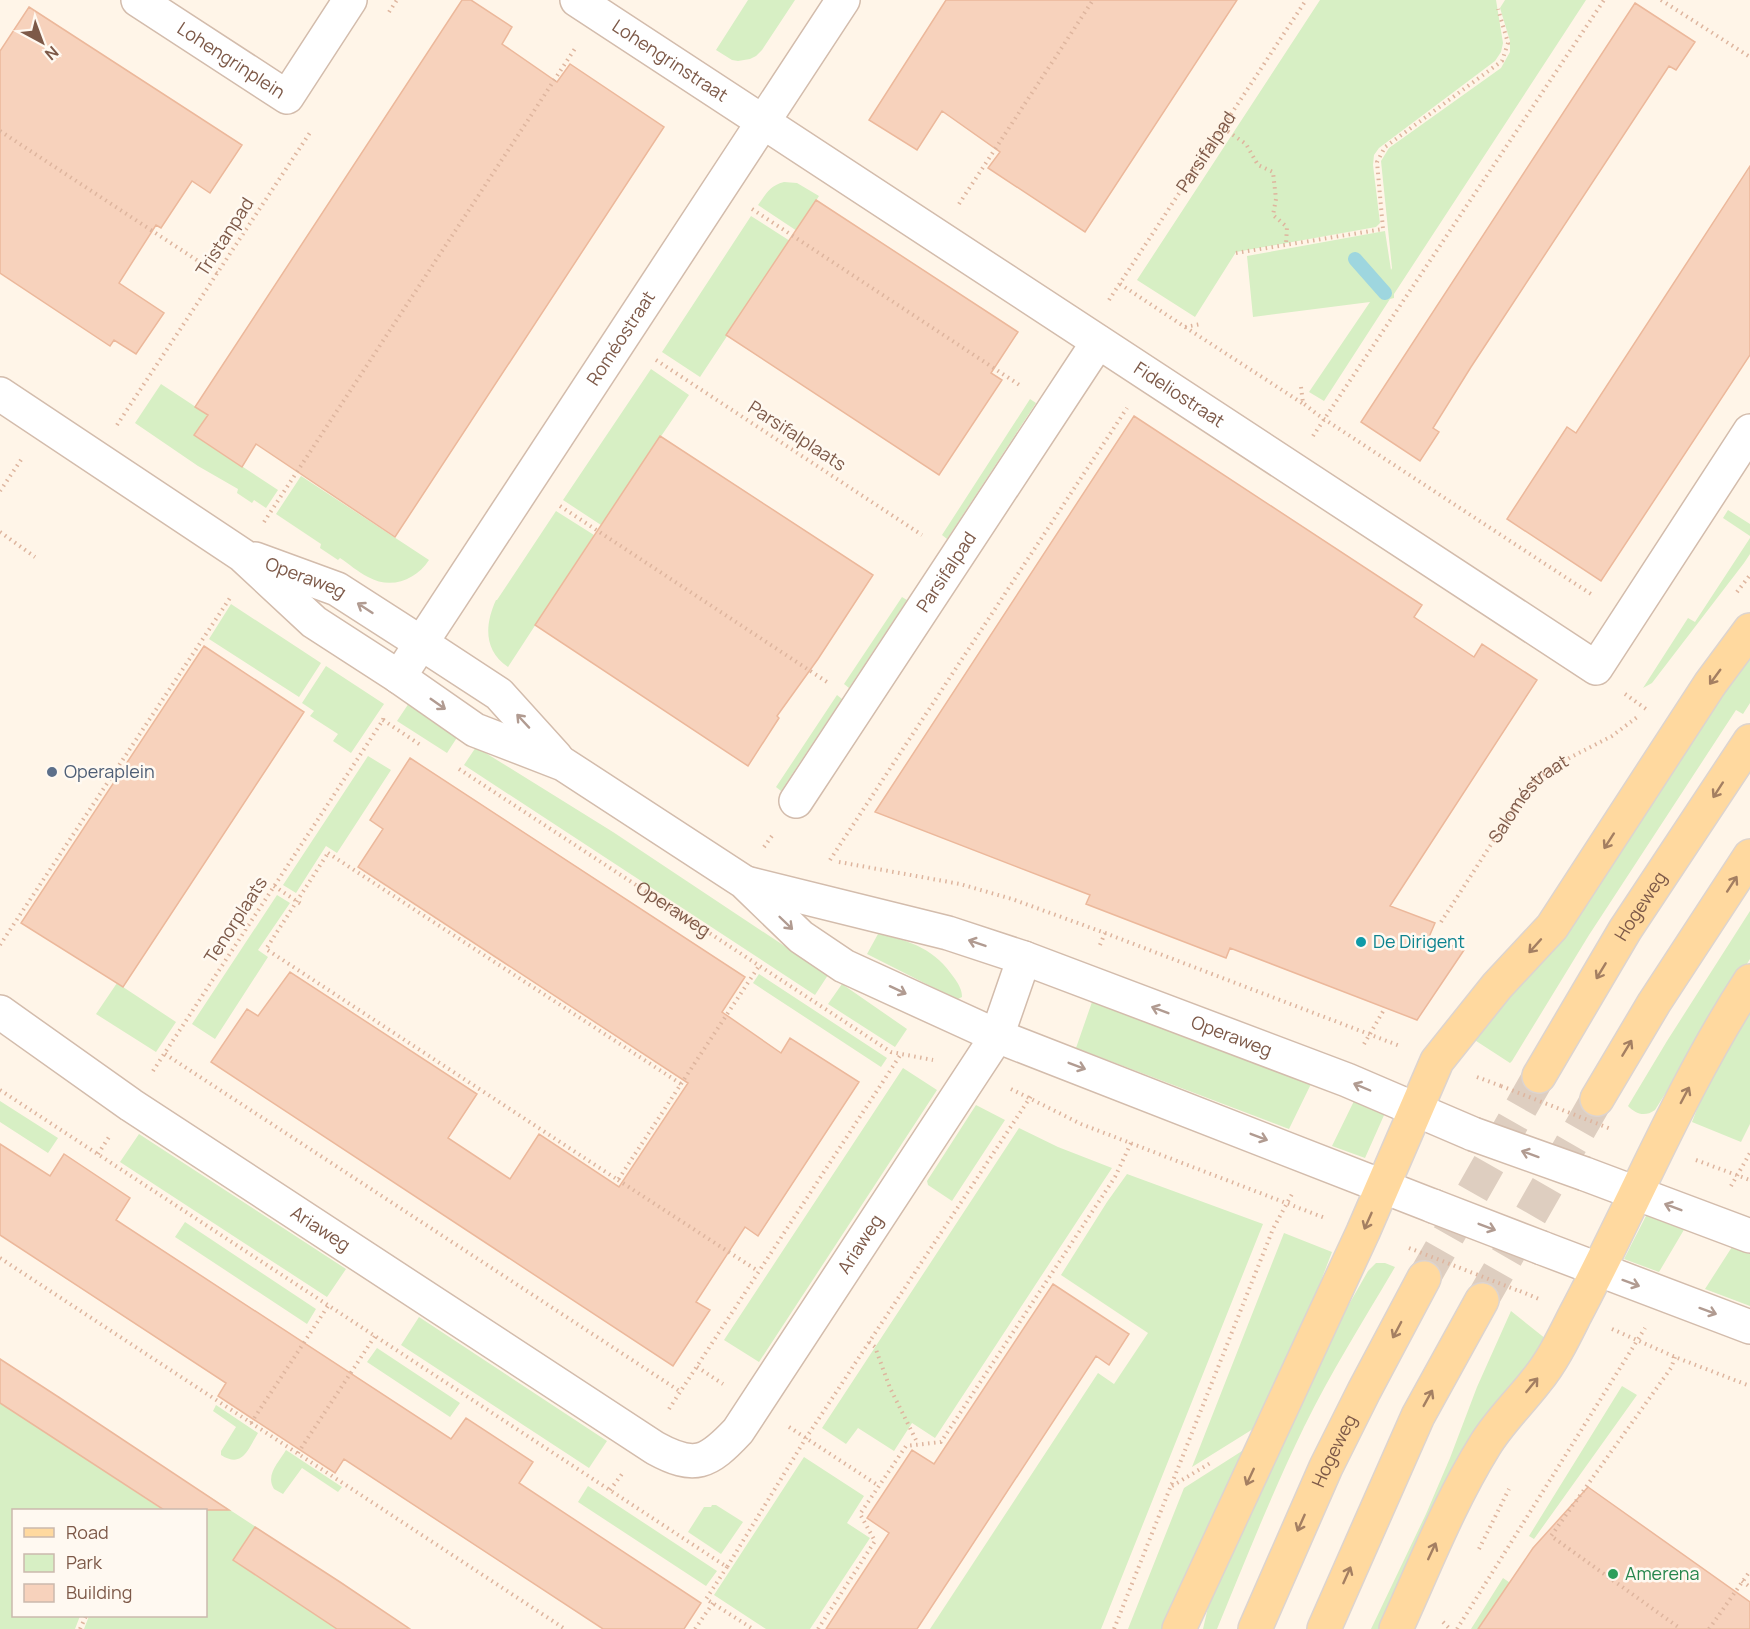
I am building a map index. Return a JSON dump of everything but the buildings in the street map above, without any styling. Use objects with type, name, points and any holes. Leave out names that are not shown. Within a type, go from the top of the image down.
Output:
[{"type":"main road","points":[[1179,1629],[1383,1186],[1437,1061],[1497,986],[1552,927],[1710,684],[1750,630]]},
{"type":"main road","name":"Hogeweg","points":[[1539,1076],[1625,930],[1750,741]]},
{"type":"main road","points":[[1597,1099],[1654,1003],[1750,856]]},
{"type":"main road","points":[[1396,1629],[1474,1463],[1497,1426],[1543,1372],[1576,1314],[1695,1075],[1750,981]]},
{"type":"main road","name":"Hogeweg","points":[[1255,1629],[1326,1467],[1424,1278]]},
{"type":"main road","points":[[1324,1629],[1418,1416],[1482,1300]]},
{"type":"street","name":"Lohengrinplein","points":[[138,0],[287,97],[350,0]]},
{"type":"street","name":"Roméostraat","points":[[399,677],[843,0]]},
{"type":"street","name":"Lohengrinstraat","points":[[588,7],[762,123]]},
{"type":"street","name":"Fideliostraat","points":[[762,123],[1596,668],[1628,619]]},
{"type":"street","name":"Parsifalpad","points":[[796,801],[1055,408],[1092,338]]},
{"type":"street","name":"Operaweg","points":[[0,394],[242,555],[314,622],[475,730],[563,764],[744,882],[801,937],[844,966],[997,1036],[1750,1327]]},
{"type":"street","points":[[1628,619],[1750,431]]},
{"type":"street","name":"Operaweg","points":[[242,555],[337,589],[499,694],[563,764]]},
{"type":"street","name":"Operaweg","points":[[744,882],[948,933],[1024,958],[1347,1080],[1473,1134],[1636,1192],[1750,1236]]},
{"type":"street","name":"Ariaweg","points":[[0,1012],[131,1105],[645,1441],[671,1456],[696,1460],[715,1454],[738,1431],[997,1036],[1024,958]]},
{"type":"path","points":[[384,20],[397,0]]},
{"type":"path","points":[[937,237],[1093,0]]},
{"type":"path","name":"Parsifalpad","points":[[1092,338],[1120,284],[1306,0]]},
{"type":"path","points":[[1291,468],[1604,0]]},
{"type":"path","points":[[1661,0],[1750,57]]},
{"type":"path","points":[[0,945],[232,594],[219,587],[242,555],[588,7]]},
{"type":"path","points":[[1236,253],[1383,229],[1377,162],[1380,154],[1386,147],[1502,61],[1508,44],[1498,9]]},
{"type":"path","name":"Tristanpad","points":[[96,457],[312,128]]},
{"type":"path","points":[[1223,128],[1246,144],[1258,165],[1273,172],[1276,199],[1273,215],[1287,227],[1286,244]]},
{"type":"path","points":[[0,131],[218,274]]},
{"type":"path","points":[[719,188],[1055,408]]},
{"type":"path","points":[[1120,284],[1628,619]]},
{"type":"path","points":[[1185,327],[1201,324]]},
{"type":"path","name":"Parsifalplaats","points":[[622,338],[956,557]]},
{"type":"path","points":[[830,860],[1149,375]]},
{"type":"path","points":[[1301,387],[1303,403]]},
{"type":"path","points":[[526,484],[860,704]]},
{"type":"path","points":[[0,532],[35,556]]},
{"type":"path","name":"Tenorplaats","points":[[98,1154],[383,720],[385,709]]},
{"type":"path","name":"Saloméstraat","points":[[1441,922],[1521,798],[1539,777],[1571,756],[1612,736],[1646,710]]},
{"type":"path","points":[[383,720],[422,746]]},
{"type":"path","name":"Operaweg","points":[[452,765],[891,1052],[976,1068]]},
{"type":"path","points":[[681,1084],[328,854],[299,902],[266,949],[758,1271]]},
{"type":"path","points":[[274,886],[299,902]]},
{"type":"path","points":[[618,1180],[648,1131],[759,966]]},
{"type":"path","points":[[1369,1034],[1385,1008]]},
{"type":"path","points":[[165,1053],[681,1392]]},
{"type":"path","points":[[610,1490],[681,1392],[901,1054]]},
{"type":"path","points":[[1501,1086],[1611,1129]]},
{"type":"path","points":[[0,1090],[727,1567]]},
{"type":"path","points":[[753,1629],[706,1599],[868,1342],[1029,1099]]},
{"type":"path","points":[[818,1629],[875,1541],[860,1514],[906,1446],[941,1442],[1116,1177],[1131,1143]]},
{"type":"path","points":[[1750,1153],[1738,1175],[1750,1180]]},
{"type":"path","points":[[1114,1629],[1274,1228],[1287,1204]]},
{"type":"path","points":[[1409,1248],[1520,1291]]},
{"type":"path","points":[[0,1258],[566,1629]]},
{"type":"path","points":[[251,1423],[328,1305]]},
{"type":"path","points":[[298,1453],[375,1336]]},
{"type":"path","points":[[1457,1629],[1638,1340],[1750,1386]]},
{"type":"path","points":[[868,1342],[875,1347],[890,1388],[918,1444]]},
{"type":"path","points":[[1675,1357],[1671,1368],[1551,1536],[1681,1629]]},
{"type":"path","points":[[1474,1558],[1512,1483]]},
{"type":"path","points":[[1708,1629],[1750,1570]]},
{"type":"path","points":[[1742,1581],[1750,1587]]},
{"type":"path","points":[[694,1629],[713,1603]]},
{"type":"path","points":[[1442,1622],[1450,1629]]},
{"type":"green space","points":[[748,0],[795,0],[756,56],[738,61],[732,60],[716,50]]},
{"type":"green space","points":[[1320,0],[1496,0],[1503,43],[1501,52],[1495,61],[1379,148],[1374,155],[1373,165],[1380,223],[1376,227],[1236,252],[1195,317],[1137,280]]},
{"type":"green space","points":[[1505,0],[1586,0],[1394,294],[1394,298],[1390,299],[1324,401],[1309,392],[1370,302],[1253,317],[1247,256],[1385,231],[1391,270],[1381,161],[1389,148],[1501,68],[1510,52],[1510,41],[1500,8]]},
{"type":"green space","points":[[784,182],[797,183],[819,196],[797,231],[758,205],[772,188]]},
{"type":"green space","points":[[751,216],[790,241],[700,377],[662,352]]},
{"type":"green space","points":[[651,369],[689,395],[601,525],[563,500]]},
{"type":"green space","points":[[161,384],[208,415],[196,436],[278,490],[266,508],[254,500],[252,503],[237,493],[238,489],[198,466],[135,423]]},
{"type":"green space","points":[[1030,399],[1036,403],[947,539],[942,535]]},
{"type":"green space","points":[[301,476],[429,560],[410,578],[385,583],[364,575],[340,558],[338,560],[320,548],[321,544],[276,514]]},
{"type":"green space","points":[[1728,510],[1750,524],[1750,536],[1723,518]]},
{"type":"green space","points":[[556,511],[594,535],[508,667],[494,653],[490,645],[488,627],[492,609]]},
{"type":"green space","points":[[1750,538],[1750,554],[1744,563],[1652,683],[1643,688],[1688,618],[1695,622]]},
{"type":"green space","points":[[902,597],[907,600],[849,688],[844,684]]},
{"type":"green space","points":[[231,604],[321,663],[299,697],[209,639]]},
{"type":"green space","points":[[1750,650],[1750,703],[1743,714],[1736,710],[1589,935],[1512,1061],[1510,1063],[1470,1037]]},
{"type":"green space","points":[[326,666],[384,704],[351,753],[333,741],[338,734],[310,716],[314,711],[302,703]]},
{"type":"green space","points":[[837,695],[842,699],[781,791],[776,787]]},
{"type":"green space","points":[[409,703],[458,736],[447,753],[397,721]]},
{"type":"green space","points":[[476,747],[613,832],[828,975],[815,995],[464,765]]},
{"type":"green space","points":[[368,756],[391,770],[337,853],[326,846],[296,893],[283,885]]},
{"type":"green space","points":[[277,895],[290,903],[258,950],[268,957],[215,1039],[192,1024]]},
{"type":"green space","points":[[1750,911],[1750,959],[1655,1110],[1643,1114],[1634,1111],[1628,1106]]},
{"type":"green space","points":[[878,934],[912,943],[931,953],[955,979],[962,997],[954,998],[867,954]]},
{"type":"green space","points":[[759,974],[887,1058],[881,1067],[753,983]]},
{"type":"green space","points":[[117,983],[176,1022],[156,1052],[96,1014]]},
{"type":"green space","points":[[842,984],[907,1029],[895,1047],[828,1004]]},
{"type":"green space","points":[[1092,1002],[1311,1084],[1289,1129],[1076,1048]]},
{"type":"green space","points":[[1750,1002],[1750,1124],[1741,1142],[1692,1122]]},
{"type":"green space","points":[[903,1068],[937,1090],[759,1362],[724,1340]]},
{"type":"green space","points":[[0,1101],[58,1138],[48,1153],[0,1122]]},
{"type":"green space","points":[[1354,1101],[1385,1113],[1365,1158],[1332,1146]]},
{"type":"green space","points":[[976,1105],[1005,1120],[952,1201],[928,1185],[927,1181]]},
{"type":"green space","points":[[1019,1128],[1058,1147],[1112,1168],[935,1438],[912,1423],[894,1451],[858,1428],[846,1444],[822,1428]]},
{"type":"green space","points":[[139,1134],[346,1269],[327,1297],[120,1162]]},
{"type":"green space","points":[[1127,1174],[1263,1224],[1101,1629],[930,1629],[1098,1373],[1114,1384],[1148,1333],[1061,1275]]},
{"type":"green space","points":[[1647,1214],[1685,1228],[1659,1272],[1624,1259]]},
{"type":"green space","points":[[185,1222],[316,1309],[307,1324],[175,1237]]},
{"type":"green space","points":[[1284,1233],[1332,1252],[1283,1380],[1260,1423],[1192,1467]]},
{"type":"green space","points":[[1732,1247],[1750,1254],[1750,1306],[1705,1289]]},
{"type":"green space","points":[[1376,1263],[1385,1263],[1395,1267],[1336,1366],[1304,1427],[1217,1629],[1203,1629],[1209,1603],[1340,1320],[1368,1271]]},
{"type":"green space","points":[[1511,1311],[1546,1339],[1382,1629],[1371,1629],[1426,1514],[1477,1387]]},
{"type":"green space","points":[[419,1317],[607,1441],[589,1468],[401,1345]]},
{"type":"green space","points":[[377,1348],[460,1403],[450,1417],[367,1362]]},
{"type":"green space","points":[[1622,1386],[1637,1395],[1534,1539],[1529,1536]]},
{"type":"green space","points":[[0,1402],[161,1509],[12,1509],[12,1617],[80,1617],[75,1629],[0,1629]]},
{"type":"green space","points":[[216,1405],[258,1433],[248,1451],[235,1460],[221,1455],[221,1451],[236,1427],[213,1411]]},
{"type":"green space","points":[[286,1450],[342,1487],[338,1492],[302,1468],[283,1494],[274,1489],[272,1474]]},
{"type":"green space","points":[[1242,1451],[1244,1452],[1167,1629],[1128,1629],[1184,1488]]},
{"type":"green space","points":[[804,1457],[864,1496],[847,1523],[870,1538],[810,1629],[766,1629],[714,1595]]},
{"type":"green space","points":[[588,1486],[717,1571],[706,1586],[578,1502]]},
{"type":"green space","points":[[201,1491],[256,1527],[234,1561],[338,1629],[84,1629],[89,1617],[207,1617],[207,1509],[189,1509]]},
{"type":"green space","points":[[716,1505],[743,1522],[721,1554],[688,1532],[704,1507]]},
{"type":"green space","points":[[1503,1578],[1525,1593],[1499,1629],[1471,1629]]},
{"type":"waterway","points":[[1355,259],[1385,293]]},
{"type":"tunnel","points":[[1424,1278],[1539,1076]]},
{"type":"tunnel","points":[[1482,1300],[1597,1099]]},
{"type":"place","name":"Operaplein","points":[[52,772]]},
{"type":"place","name":"De Dirigent","points":[[1361,942]]},
{"type":"place","name":"Amerena","points":[[1613,1574]]}]
